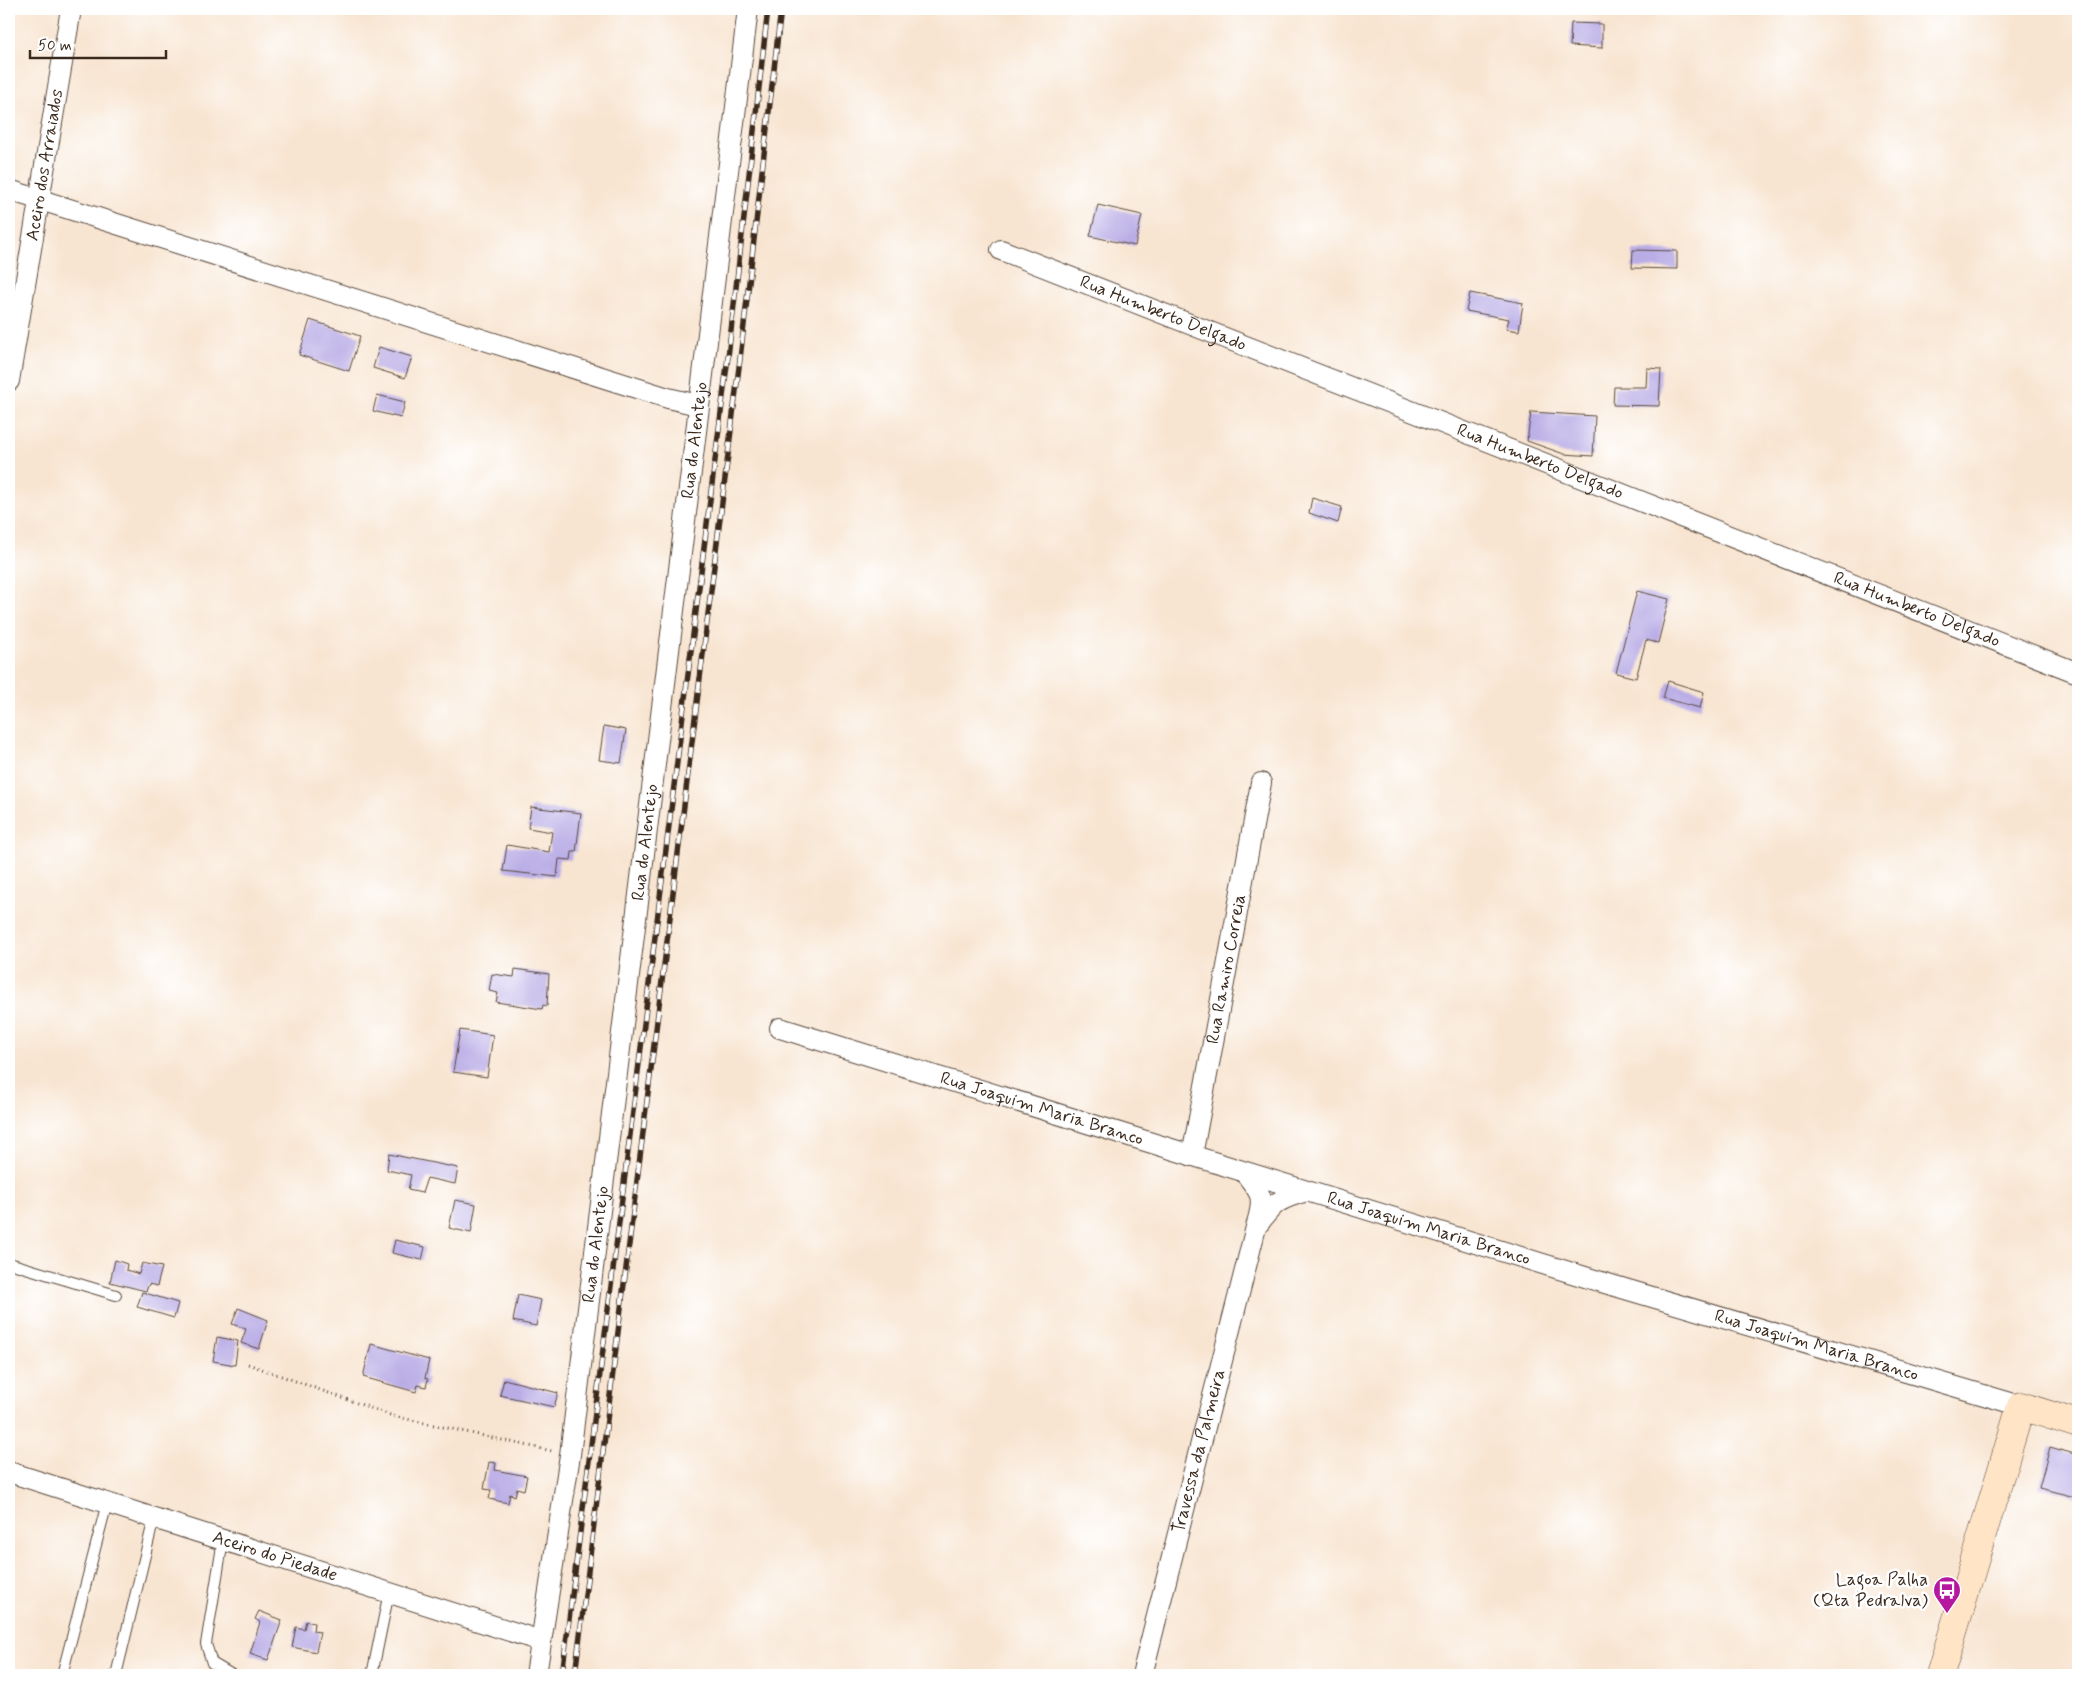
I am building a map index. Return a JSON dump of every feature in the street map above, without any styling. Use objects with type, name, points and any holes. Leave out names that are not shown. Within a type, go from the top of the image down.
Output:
[{"type":"street","name":"Aceiro dos Arraiados","points":[[9,381],[71,9]]},
{"type":"street","name":"Rua do Alentejo","points":[[536,1675],[570,1455],[748,9]]},
{"type":"street","points":[[9,190],[668,398],[698,405]]},
{"type":"street","name":"Rua Humberto Delgado","points":[[1001,250],[2078,673]]},
{"type":"street","name":"Rua Ramiro Correia","points":[[1192,1156],[1261,783]]},
{"type":"street","name":"Rua Joaquim Maria Branco","points":[[780,1028],[1608,1284],[2078,1424]]},
{"type":"street","name":"Travessa da Palmeira","points":[[1142,1675],[1263,1204],[1257,1189],[1244,1172]]},
{"type":"street","name":"Travessa da Palmeira","points":[[1256,1227],[1271,1206],[1283,1198],[1307,1191]]},
{"type":"street","points":[[1940,1675],[2021,1406]]},
{"type":"street","name":"Aceiro do Piedade","points":[[9,1472],[541,1641]]},
{"type":"lane","points":[[9,1263],[116,1295]]},
{"type":"lane","points":[[62,1675],[107,1503]]},
{"type":"lane","points":[[116,1675],[154,1518]]},
{"type":"lane","points":[[223,1540],[206,1644],[212,1663],[232,1675]]},
{"type":"lane","points":[[372,1675],[390,1592]]},
{"type":"path","points":[[248,1364],[394,1416],[570,1455]]},
{"type":"building","points":[[1571,23],[1602,24],[1602,48],[1570,46]]},
{"type":"building","points":[[1098,205],[1142,215],[1135,246],[1090,236]]},
{"type":"building","points":[[1633,250],[1677,251],[1677,269],[1632,268]]},
{"type":"building","points":[[1470,293],[1523,303],[1519,331],[1506,329],[1509,319],[1466,311]]},
{"type":"building","points":[[310,320],[360,336],[349,371],[299,355]]},
{"type":"building","points":[[379,347],[412,357],[405,378],[373,368]]},
{"type":"building","points":[[1647,368],[1661,369],[1659,406],[1613,405],[1614,387],[1646,387]]},
{"type":"building","points":[[377,395],[405,402],[401,418],[373,411]]},
{"type":"building","points":[[1531,412],[1595,416],[1593,456],[1564,454],[1527,441]]},
{"type":"building","points":[[2077,473],[2078,485],[2075,485]]},
{"type":"building","points":[[1312,498],[1342,507],[1338,523],[1309,513]]},
{"type":"building","points":[[1637,591],[1669,599],[1658,643],[1646,640],[1636,678],[1616,673]]},
{"type":"building","points":[[1668,681],[1704,692],[1700,708],[1663,698]]},
{"type":"building","points":[[604,726],[626,730],[621,763],[599,760]]},
{"type":"building","points":[[531,807],[581,813],[576,852],[572,852],[571,860],[559,859],[557,877],[503,871],[507,845],[549,852],[552,832],[528,828]]},
{"type":"building","points":[[515,969],[549,974],[547,1006],[543,1005],[542,1009],[496,1002],[498,993],[489,991],[492,974],[514,977]]},
{"type":"building","points":[[460,1030],[493,1035],[487,1077],[453,1072]]},
{"type":"building","points":[[389,1154],[458,1168],[455,1184],[427,1178],[422,1193],[408,1190],[411,1175],[387,1170]]},
{"type":"building","points":[[455,1200],[476,1204],[471,1233],[449,1228]]},
{"type":"building","points":[[395,1240],[425,1247],[422,1260],[392,1253]]},
{"type":"building","points":[[115,1260],[127,1264],[126,1270],[139,1274],[142,1263],[162,1267],[157,1286],[149,1284],[146,1291],[110,1282]]},
{"type":"building","points":[[142,1292],[178,1303],[174,1318],[137,1307]]},
{"type":"building","points":[[518,1295],[541,1300],[536,1326],[513,1321]]},
{"type":"building","points":[[238,1308],[268,1320],[259,1349],[241,1343],[246,1329],[232,1324]]},
{"type":"building","points":[[217,1337],[238,1341],[235,1365],[213,1361]]},
{"type":"building","points":[[371,1344],[429,1360],[425,1378],[428,1379],[426,1387],[418,1385],[416,1392],[363,1377]]},
{"type":"building","points":[[504,1379],[558,1393],[554,1407],[500,1395]]},
{"type":"building","points":[[2050,1447],[2078,1455],[2078,1484],[2075,1497],[2039,1488]]},
{"type":"building","points":[[489,1462],[496,1463],[495,1470],[527,1476],[524,1490],[517,1488],[515,1496],[510,1494],[508,1503],[489,1499],[491,1490],[484,1489]]},
{"type":"building","points":[[259,1611],[282,1620],[268,1660],[250,1654],[260,1622],[255,1619]]},
{"type":"building","points":[[306,1621],[314,1623],[313,1631],[320,1632],[316,1652],[292,1647],[296,1627],[304,1629]]},
{"type":"railway","points":[[562,1675],[728,357],[768,9]]},
{"type":"railway","points":[[575,1675],[740,359],[781,9]]},
{"type":"place","name":"Lagoa Palha (Qta Pedralva)","points":[[1947,1614]]}]
